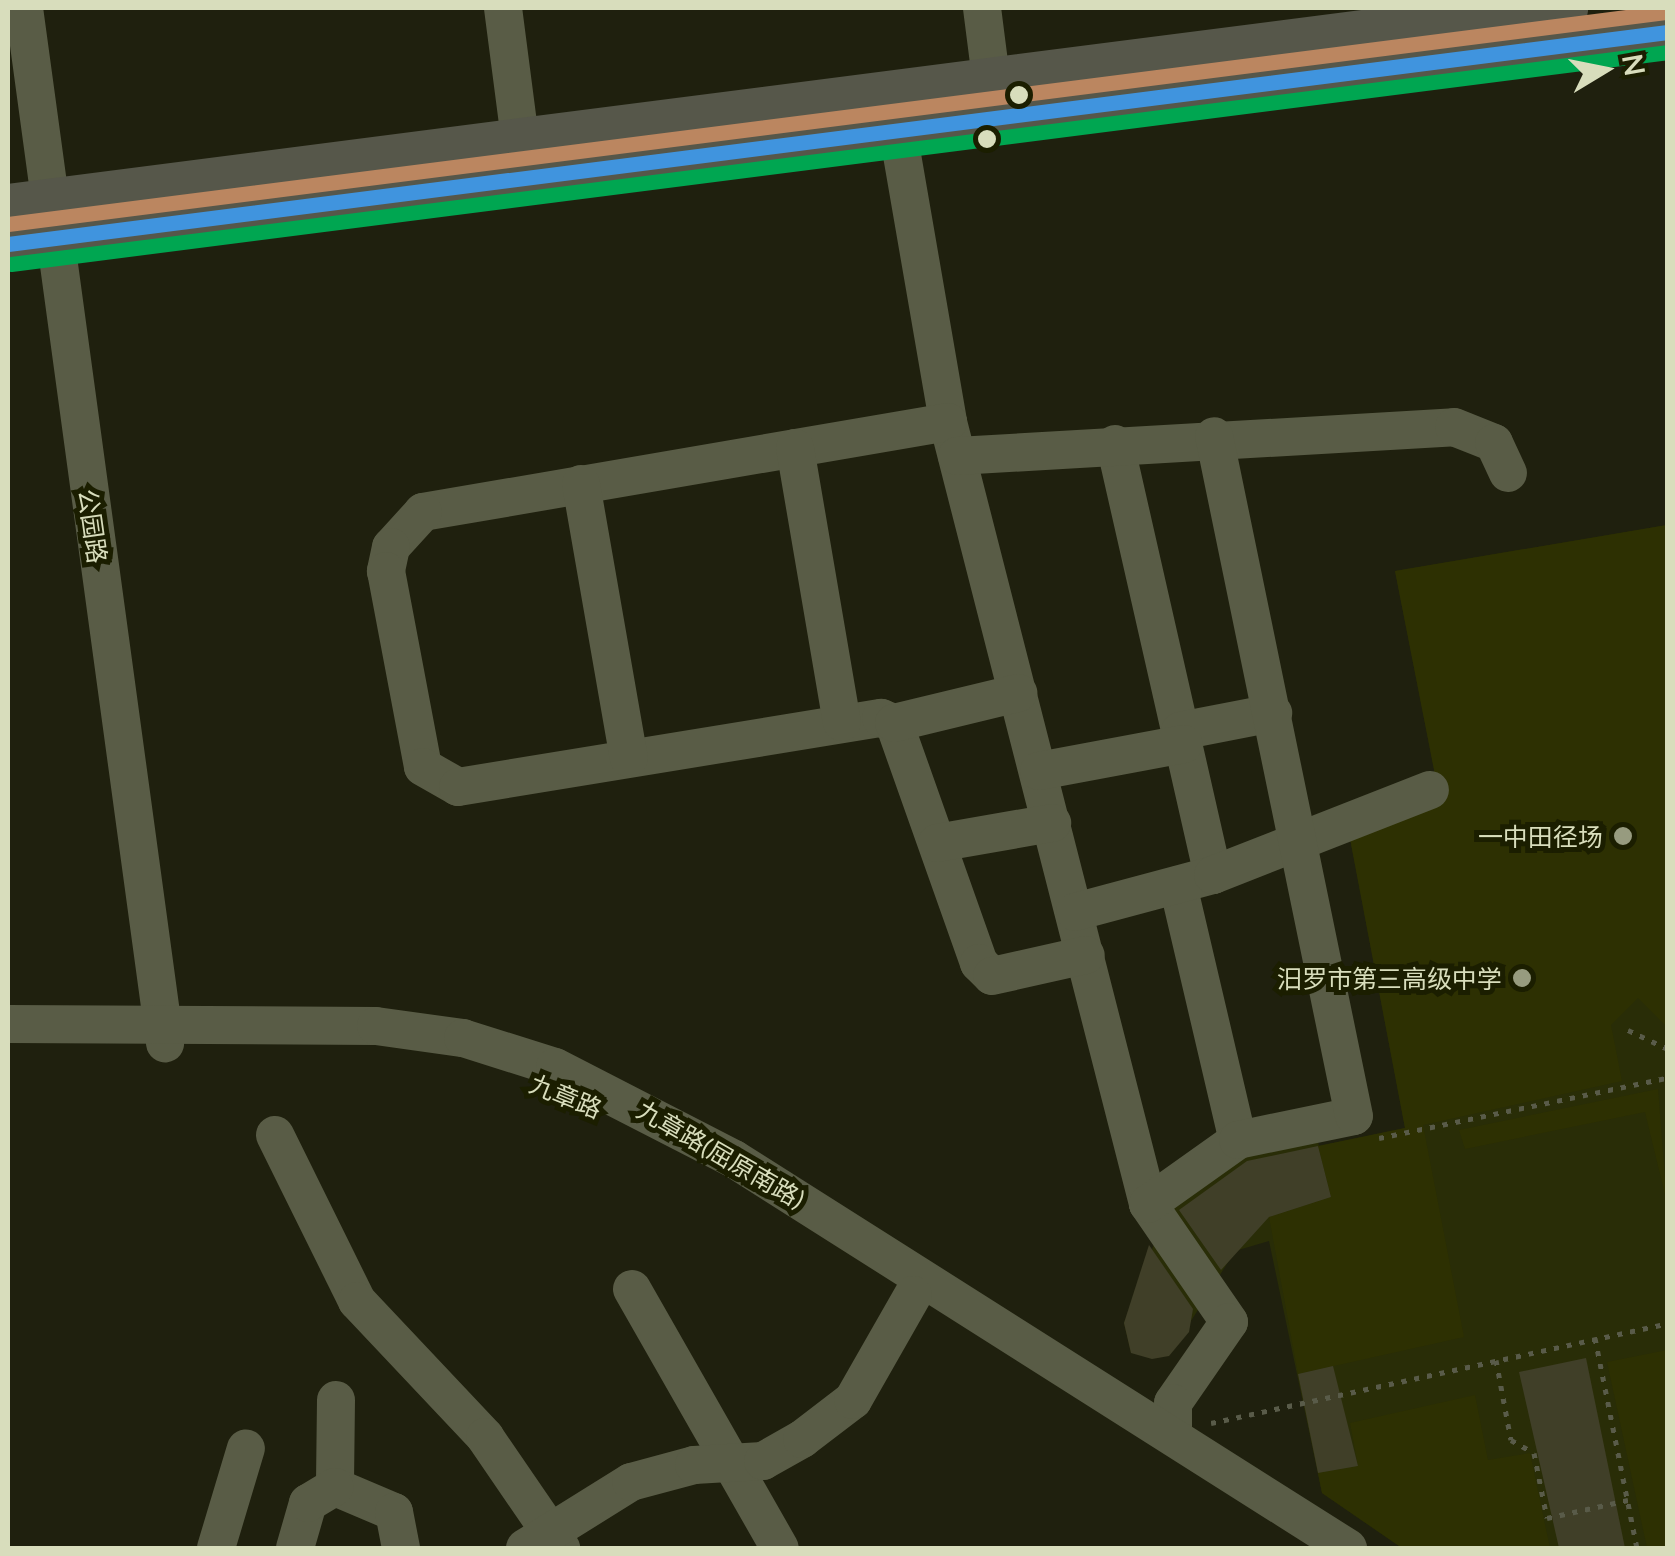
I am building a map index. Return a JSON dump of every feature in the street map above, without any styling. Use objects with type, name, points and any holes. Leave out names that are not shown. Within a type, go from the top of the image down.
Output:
[{"type":"main road","points":[[8,244],[37,216],[520,139],[993,97],[1576,19],[1668,32]]},
{"type":"main road","points":[[37,216],[897,126],[993,97]]},
{"type":"street","name":"公园路","points":[[24,8],[37,216],[164,1033]]},
{"type":"street","points":[[503,8],[520,139]]},
{"type":"street","points":[[982,8],[993,97]]},
{"type":"street","points":[[897,126],[953,439],[1148,1204],[1230,1322],[1173,1403],[1173,1431]]},
{"type":"street","points":[[1018,694],[894,723],[842,722],[458,787],[438,782],[423,767],[389,590],[391,547],[424,512],[795,448],[953,439],[1114,444],[1454,427],[1494,443],[1508,473]]},
{"type":"street","points":[[1148,1204],[1238,1140],[1354,1116],[1301,842],[1214,436]]},
{"type":"street","points":[[1114,444],[1182,737],[1196,880],[1238,1140]]},
{"type":"street","points":[[795,448],[842,722]]},
{"type":"street","points":[[581,484],[629,758]]},
{"type":"street","points":[[1039,771],[1274,713]]},
{"type":"street","points":[[894,723],[979,963],[992,976],[1086,954]]},
{"type":"street","points":[[1075,912],[1196,880],[1430,790]]},
{"type":"street","points":[[937,843],[1052,824]]},
{"type":"street","name":"九章路(屈原南路)","points":[[8,1024],[164,1033],[376,1026],[462,1038],[556,1066],[734,1159],[1173,1431],[1348,1548]]},
{"type":"street","name":"九章路","points":[[8,1044],[164,1033],[375,1048],[558,1088],[717,1172],[1303,1548]]},
{"type":"street","points":[[275,1134],[357,1300],[485,1437],[544,1542],[664,1470],[738,1466],[802,1439],[853,1400],[913,1295]]},
{"type":"street","points":[[632,1288],[738,1466],[780,1548]]},
{"type":"street","points":[[335,1487],[336,1400]]},
{"type":"street","points":[[216,1548],[246,1448]]},
{"type":"street","points":[[295,1548],[308,1503],[335,1487]]},
{"type":"street","points":[[335,1487],[394,1512],[402,1548]]},
{"type":"path","points":[[1628,1030],[1668,1049]]},
{"type":"path","points":[[1668,1068],[1668,1090]]},
{"type":"path","points":[[1357,1143],[1665,1078]]},
{"type":"path","points":[[1173,1431],[1668,1323]]},
{"type":"path","points":[[1595,1338],[1638,1548]]},
{"type":"path","points":[[1496,1360],[1511,1440],[1534,1453],[1547,1518],[1628,1500]]},
{"type":"shaded area","name":"汨罗市第三高级中学","points":[[1667,525],[1667,1548],[1402,1548],[1322,1493],[1269,1241],[1235,1251],[1169,1356],[1131,1353],[1124,1323],[1167,1210],[1216,1163],[1315,1128],[1319,1146],[1405,1128],[1348,828],[1439,795],[1395,571]]},
{"type":"shaded area","points":[[1667,525],[1667,1027],[1638,998],[1611,1025],[1622,1081],[1423,1125],[1464,1337],[1298,1374],[1269,1217],[1331,1197],[1318,1146],[1405,1128],[1348,828],[1439,795],[1395,571]]},
{"type":"shaded area","points":[[1658,1089],[1667,1203],[1645,1112],[1465,1149],[1459,1130]]},
{"type":"shaded area","points":[[1667,1350],[1667,1548],[1647,1548],[1607,1362]]},
{"type":"shaded area","points":[[1475,1395],[1488,1460],[1530,1453],[1550,1548],[1402,1548],[1322,1493],[1318,1473],[1358,1466],[1350,1423]]},
{"type":"building","points":[[1318,1146],[1331,1197],[1269,1217],[1221,1270],[1179,1210],[1247,1161]]},
{"type":"building","points":[[1149,1245],[1193,1309],[1189,1332],[1169,1356],[1152,1359],[1131,1353],[1124,1323]]},
{"type":"building","points":[[1586,1358],[1625,1548],[1559,1548],[1519,1372]]},
{"type":"building","points":[[1333,1366],[1358,1466],[1318,1473],[1298,1374]]},
{"type":"transit line","points":[[8,224],[1665,12]]},
{"type":"transit line","points":[[8,244],[1668,32]]},
{"type":"transit line","points":[[11,264],[1668,52]]},
{"type":"place","name":"一中田径场","points":[[1623,836]]},
{"type":"place","name":"汨罗市第三高级中学","points":[[1522,978]]}]
